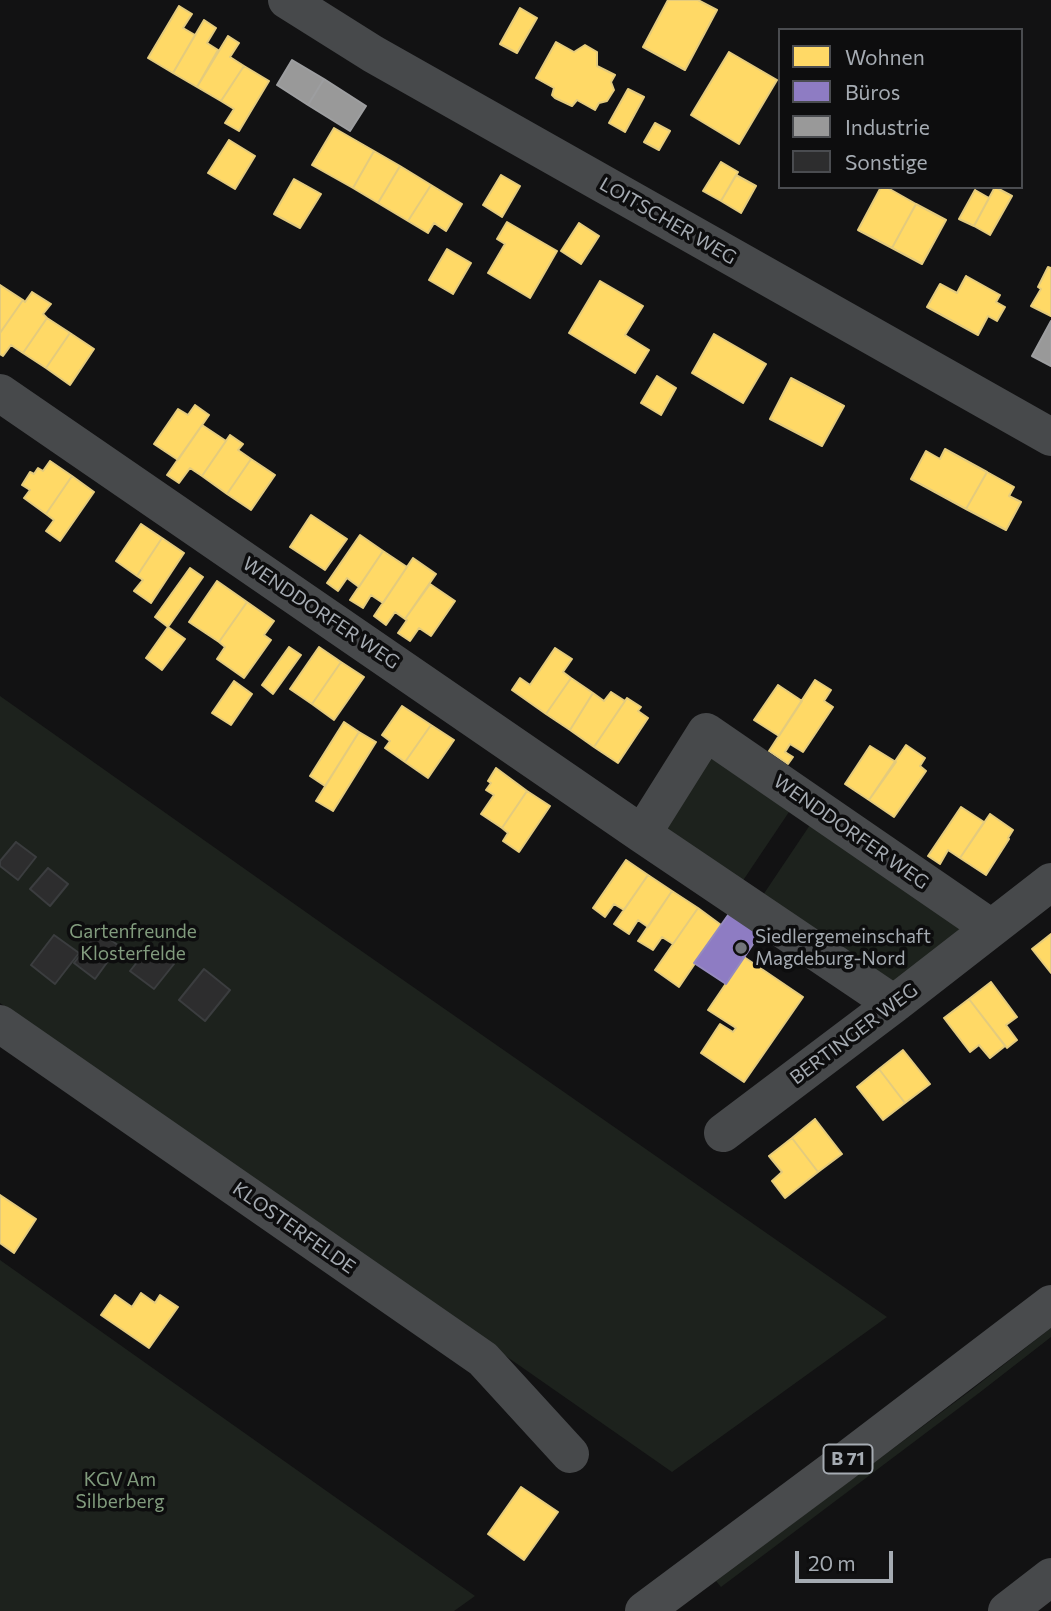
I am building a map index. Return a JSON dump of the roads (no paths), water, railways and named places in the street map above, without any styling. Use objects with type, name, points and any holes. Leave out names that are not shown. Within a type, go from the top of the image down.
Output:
[{"type":"main road","name":"B 71","points":[[644,1611],[1051,1304]]},
{"type":"street","name":"LOITSCHER WEG","points":[[287,0],[396,66],[1051,438]]},
{"type":"street","name":"WENDDORFER WEG","points":[[0,393],[894,1004]]},
{"type":"street","name":"WENDDORFER WEG","points":[[642,834],[706,732],[991,928]]},
{"type":"street","name":"BERTINGER WEG","points":[[723,1133],[1051,881]]},
{"type":"street","name":"KLOSTERFELDE","points":[[0,1024],[483,1359],[570,1454]]},
{"type":"street","points":[[1007,1611],[1051,1577]]},
{"type":"place","name":"Siedlergemeinschaft Magdeburg-Nord","points":[[741,948]]},
{"type":"park label","name":"Gartenfreunde Klosterfelde","points":[[133,943]]},
{"type":"park label","name":"KGV Am Silberberg","points":[[120,1491]]}]
